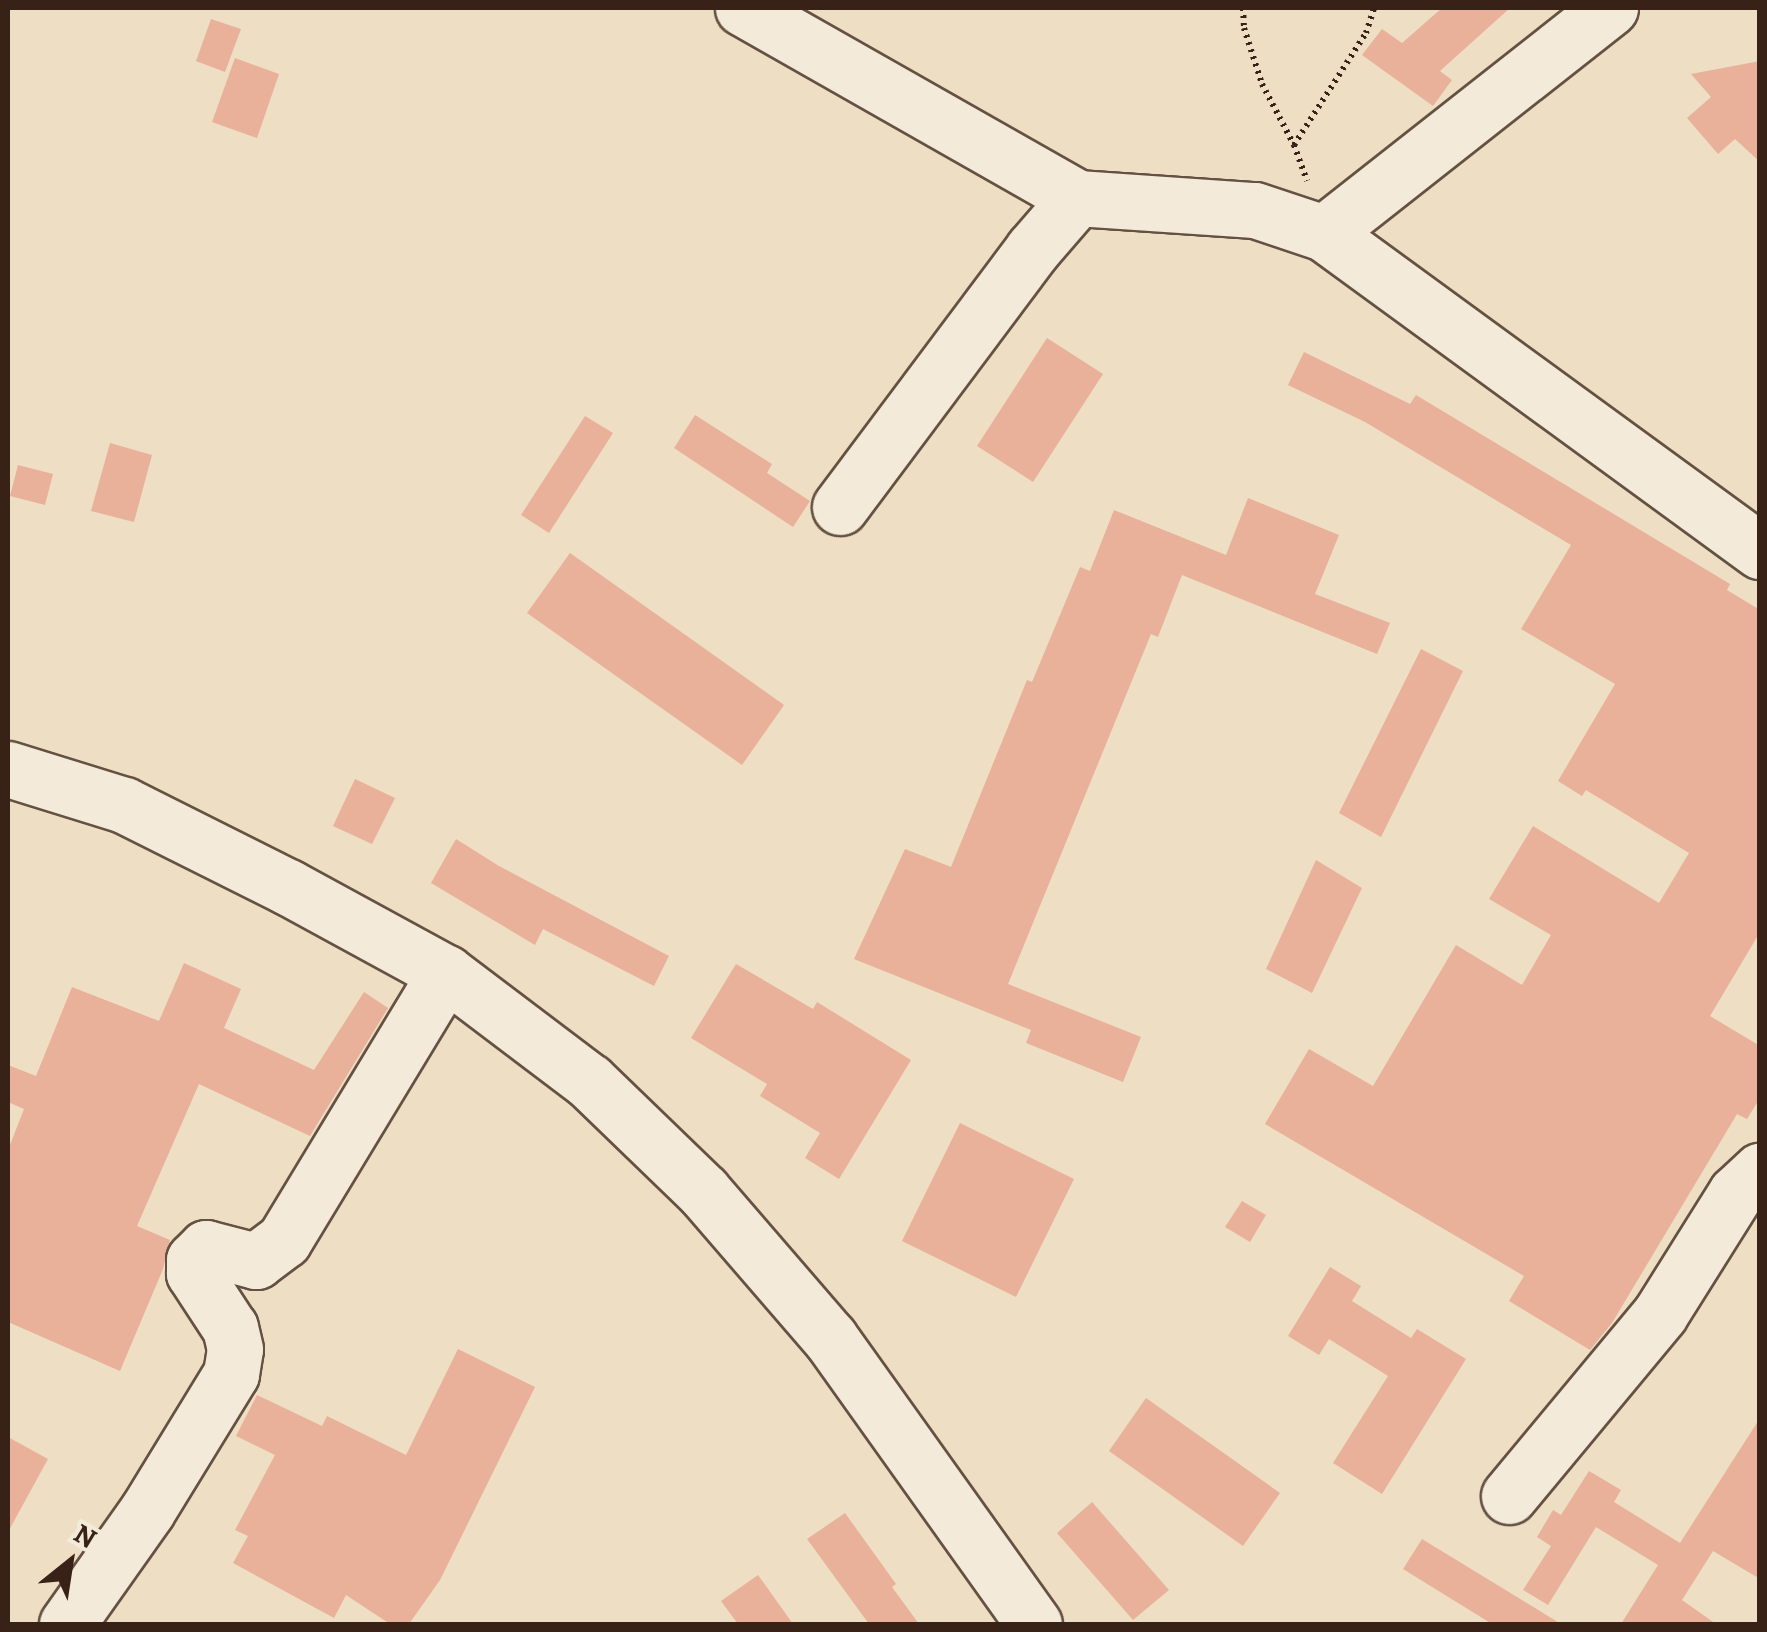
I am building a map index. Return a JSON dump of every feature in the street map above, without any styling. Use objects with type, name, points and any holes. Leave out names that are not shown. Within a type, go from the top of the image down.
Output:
[{"type":"street","points":[[743,8],[1077,198],[1254,210],[1324,233],[1760,551]]},
{"type":"street","points":[[1324,233],[1610,8]]},
{"type":"street","points":[[840,507],[1033,249],[1077,198]]},
{"type":"street","points":[[8,768],[124,805],[188,834],[446,973],[589,1081],[703,1191],[830,1338],[1034,1624]]},
{"type":"street","points":[[67,1624],[147,1511],[231,1374],[235,1350],[230,1328],[194,1273],[194,1260],[206,1248],[256,1260],[267,1257],[284,1240],[446,973]]},
{"type":"street","points":[[1509,1496],[1660,1314],[1736,1193],[1760,1171]]},
{"type":"path","points":[[1243,8],[1244,28],[1262,84],[1294,144],[1366,33],[1374,8]]},
{"type":"building","points":[[1442,8],[1510,8],[1440,71],[1452,80],[1433,106],[1362,55],[1382,29],[1402,43]]},
{"type":"building","points":[[211,19],[241,29],[225,72],[196,61]]},
{"type":"building","points":[[235,58],[279,74],[257,138],[212,122]]},
{"type":"building","points":[[1760,61],[1760,162],[1735,139],[1718,154],[1687,118],[1711,97],[1691,74]]},
{"type":"building","points":[[1047,338],[1103,374],[1033,482],[977,446]]},
{"type":"building","points":[[1304,352],[1410,404],[1416,395],[1730,584],[1727,590],[1760,610],[1760,932],[1710,1016],[1760,1046],[1760,1098],[1747,1119],[1737,1114],[1612,1323],[1590,1350],[1509,1301],[1524,1276],[1265,1124],[1309,1049],[1373,1086],[1456,945],[1522,985],[1551,935],[1489,899],[1533,826],[1659,903],[1689,853],[1586,790],[1582,796],[1558,781],[1615,684],[1521,629],[1571,545],[1365,422],[1288,385]]},
{"type":"building","points":[[695,415],[772,464],[767,473],[810,501],[793,527],[674,448]]},
{"type":"building","points":[[585,416],[613,433],[549,533],[521,515]]},
{"type":"building","points":[[110,443],[152,455],[134,522],[91,511]]},
{"type":"building","points":[[18,465],[53,474],[45,505],[10,496]]},
{"type":"building","points":[[1248,498],[1339,535],[1315,594],[1390,623],[1377,654],[1182,575],[1158,637],[1151,634],[1008,984],[1141,1037],[1123,1082],[1026,1043],[1031,1030],[854,959],[905,849],[951,867],[1027,680],[1032,682],[1080,567],[1090,571],[1114,510],[1226,555]]},
{"type":"building","points":[[570,553],[784,705],[742,765],[527,613]]},
{"type":"building","points":[[1421,649],[1463,671],[1381,837],[1339,813]]},
{"type":"building","points":[[355,779],[395,798],[372,844],[333,826]]},
{"type":"building","points":[[456,839],[669,956],[654,986],[543,929],[535,945],[431,883]]},
{"type":"building","points":[[1316,860],[1362,888],[1312,993],[1266,969]]},
{"type":"building","points":[[184,963],[241,989],[224,1028],[314,1070],[364,992],[388,1008],[310,1136],[199,1084],[137,1226],[170,1240],[163,1269],[120,1371],[8,1322],[8,1150],[24,1109],[8,1102],[8,1065],[36,1076],[72,987],[159,1021]]},
{"type":"building","points":[[736,964],[813,1009],[817,1002],[911,1060],[839,1179],[805,1158],[820,1133],[760,1096],[767,1084],[691,1038]]},
{"type":"building","points":[[960,1123],[1074,1179],[1016,1297],[902,1241]]},
{"type":"building","points":[[1242,1201],[1266,1215],[1250,1242],[1225,1227]]},
{"type":"building","points":[[1330,1267],[1361,1286],[1352,1301],[1411,1338],[1417,1329],[1466,1359],[1382,1494],[1333,1463],[1388,1376],[1329,1339],[1319,1355],[1288,1336]]},
{"type":"building","points":[[458,1349],[535,1387],[440,1580],[409,1624],[390,1624],[346,1595],[334,1618],[233,1563],[248,1536],[235,1530],[275,1455],[236,1436],[257,1395],[322,1426],[327,1416],[406,1455]]},
{"type":"building","points":[[1146,1398],[1280,1493],[1243,1546],[1109,1451]]},
{"type":"building","points":[[1760,1418],[1760,1579],[1713,1551],[1682,1600],[1716,1624],[1621,1624],[1658,1565],[1596,1527],[1548,1605],[1523,1590],[1551,1546],[1537,1537],[1553,1510],[1561,1515],[1589,1471],[1621,1490],[1614,1502],[1680,1543]]},
{"type":"building","points":[[8,1437],[48,1459],[8,1532]]},
{"type":"building","points":[[1092,1502],[1169,1590],[1133,1620],[1057,1533]]},
{"type":"building","points":[[845,1513],[896,1584],[892,1587],[919,1624],[869,1624],[807,1539]]},
{"type":"building","points":[[1422,1539],[1561,1624],[1492,1624],[1403,1569]]},
{"type":"building","points":[[758,1575],[793,1624],[738,1624],[721,1601]]}]
